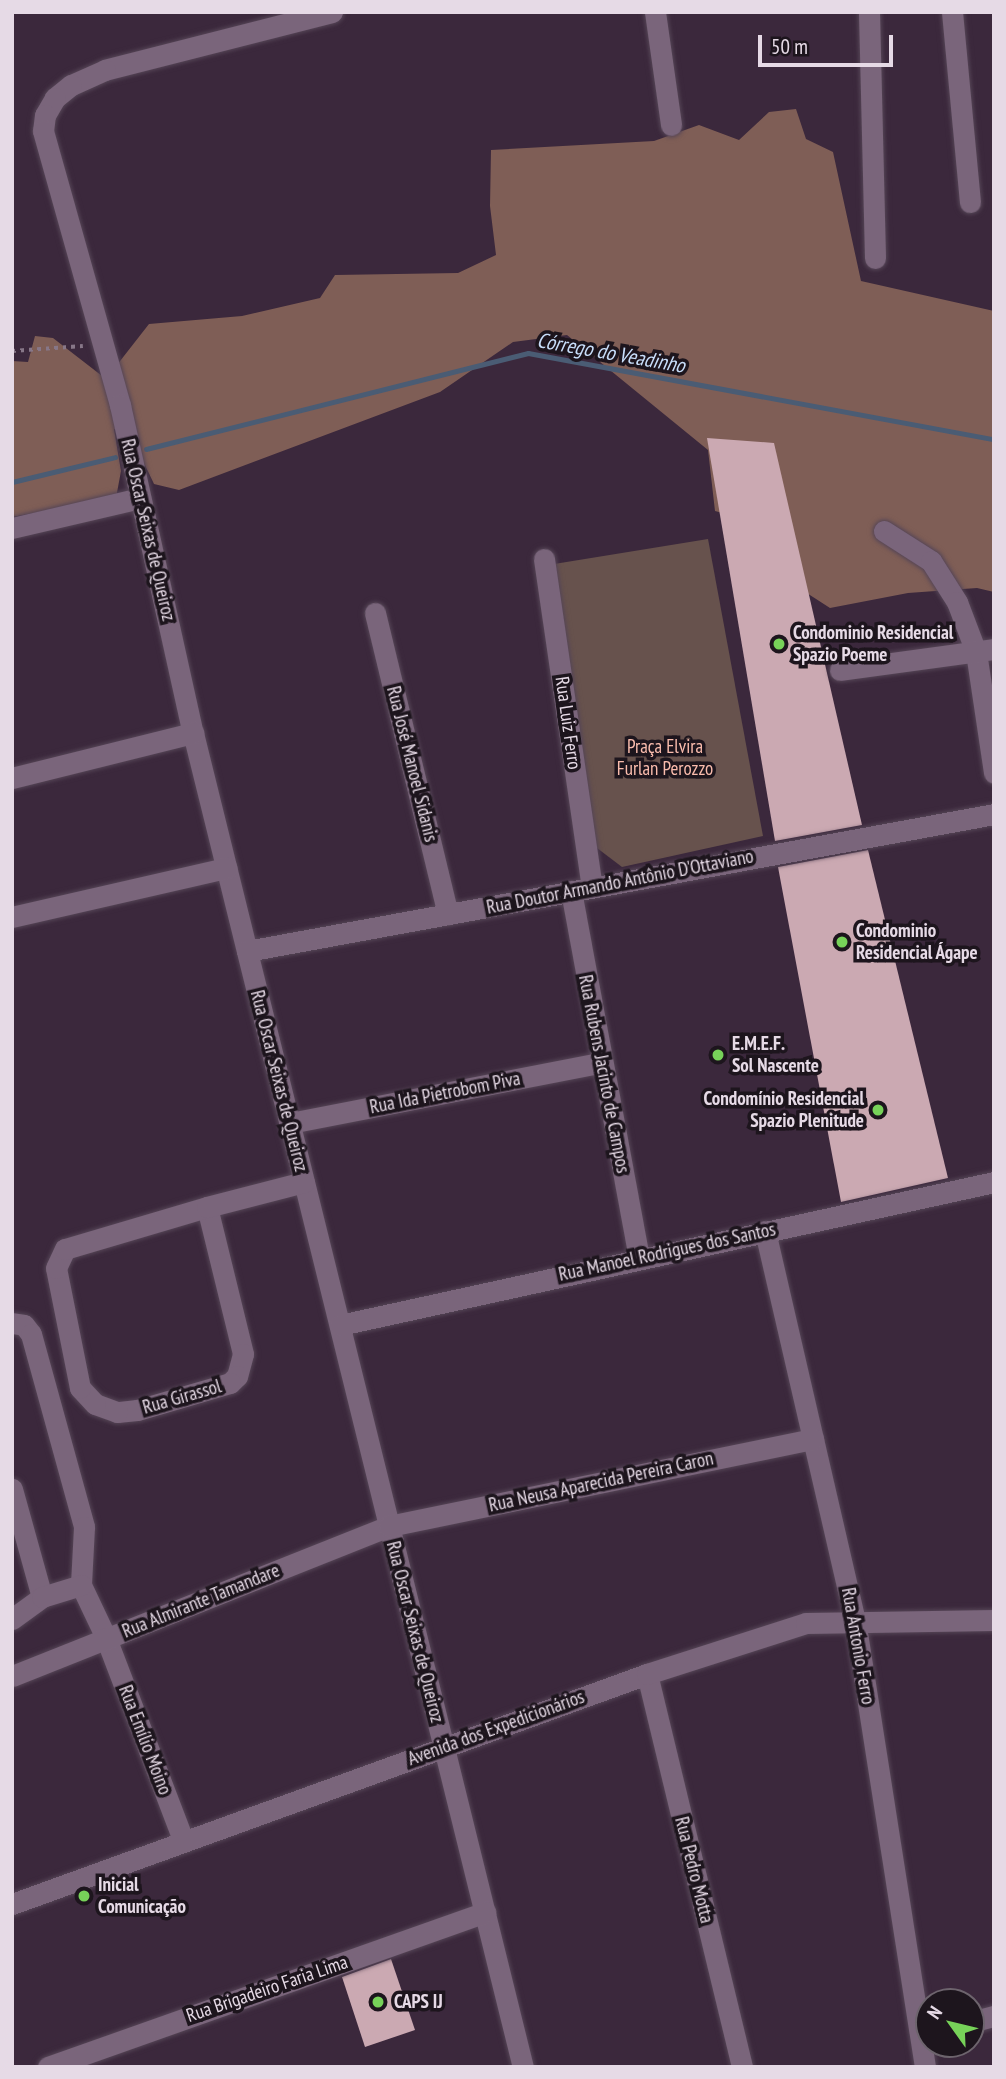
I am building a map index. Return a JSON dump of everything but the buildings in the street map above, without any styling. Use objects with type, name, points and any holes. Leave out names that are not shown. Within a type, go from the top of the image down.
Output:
[{"type":"street","name":"Rua Oscar Seixas de Queiroz","points":[[332,12],[105,70],[71,85],[55,98],[45,115],[43,131],[131,457],[193,733],[523,2067]]},
{"type":"street","points":[[655,12],[671,125]]},
{"type":"street","points":[[869,12],[875,258]]},
{"type":"street","points":[[952,12],[971,202]]},
{"type":"street","points":[[12,528],[140,498]]},
{"type":"street","points":[[884,531],[931,561],[985,650],[994,773]]},
{"type":"street","name":"Rua Luiz Ferro","points":[[544,559],[581,889]]},
{"type":"street","name":"Rua José Manoel Sidanis","points":[[375,613],[448,914]]},
{"type":"street","points":[[840,670],[985,650]]},
{"type":"street","points":[[12,778],[193,733]]},
{"type":"street","name":"Rua Doutor Armando Antônio D'Ottaviano","points":[[247,951],[994,814]]},
{"type":"street","points":[[12,917],[226,868]]},
{"type":"street","name":"Rua Rubens Jacinto de Campos","points":[[581,889],[600,1063],[639,1257]]},
{"type":"street","name":"Rua Ida Pietrobom Piva","points":[[290,1123],[600,1063]]},
{"type":"street","name":"Rua Girassol","points":[[207,1207],[243,1354],[237,1376],[230,1383],[137,1410],[117,1412],[95,1404],[80,1388],[56,1268],[60,1257],[73,1245],[207,1207],[304,1182]]},
{"type":"street","name":"Rua Manoel Rodrigues dos Santos","points":[[340,1325],[639,1257],[994,1182]]},
{"type":"street","name":"Rua Antonio Ferro","points":[[765,1231],[855,1620],[916,1988]]},
{"type":"street","points":[[12,1323],[24,1325],[31,1334],[84,1527],[81,1585],[42,1597],[12,1619]]},
{"type":"street","name":"Rua Neusa Aparecida Pereira Caron","points":[[389,1526],[813,1439]]},
{"type":"street","points":[[12,1489],[42,1597]]},
{"type":"street","name":"Rua Almirante Tamandare","points":[[12,1676],[389,1526]]},
{"type":"street","name":"Rua Emílio Moino","points":[[81,1585],[106,1638],[184,1842]]},
{"type":"street","name":"Avenida dos Expedicionários","points":[[12,1904],[647,1674],[806,1623],[855,1620],[994,1620]]},
{"type":"street","name":"Rua Pedro Motta","points":[[647,1674],[742,2067]]},
{"type":"street","name":"Rua Brigadeiro Faria Lima","points":[[48,2067],[485,1912]]},
{"type":"path","points":[[12,351],[101,345]]},
{"type":"green space","name":"Praça Elvira Furlan Perozzo","points":[[708,539],[763,836],[622,867],[597,848],[548,565]]},
{"type":"shaded area","points":[[796,109],[806,139],[833,152],[861,281],[994,311],[994,592],[977,588],[908,593],[830,608],[782,577],[752,521],[715,511],[708,450],[567,335],[513,342],[440,392],[179,490],[154,484],[133,440],[114,429],[121,471],[116,498],[12,517],[12,361],[28,362],[35,336],[53,338],[106,379],[149,324],[242,316],[320,298],[335,275],[458,273],[496,255],[490,206],[491,150],[654,141],[699,125],[739,140],[769,112]]},
{"type":"waterway","name":"Córrego do Veadinho","points":[[146,449],[528,353],[994,439]]},
{"type":"waterway","name":"Córrego do Veadinho","points":[[12,482],[115,457]]},
{"type":"place","name":"Condominio Residencial Spazio Poeme","points":[[779,644]]},
{"type":"place","name":"Condominio Residencial Ágape","points":[[842,942]]},
{"type":"place","name":"E.M.E.F. Sol Nascente","points":[[718,1055]]},
{"type":"place","name":"Condomínio Residencial Spazio Plenitude","points":[[878,1110]]},
{"type":"place","name":"Inicial Comunicação","points":[[84,1896]]},
{"type":"place","name":"CAPS IJ","points":[[378,2002]]}]
